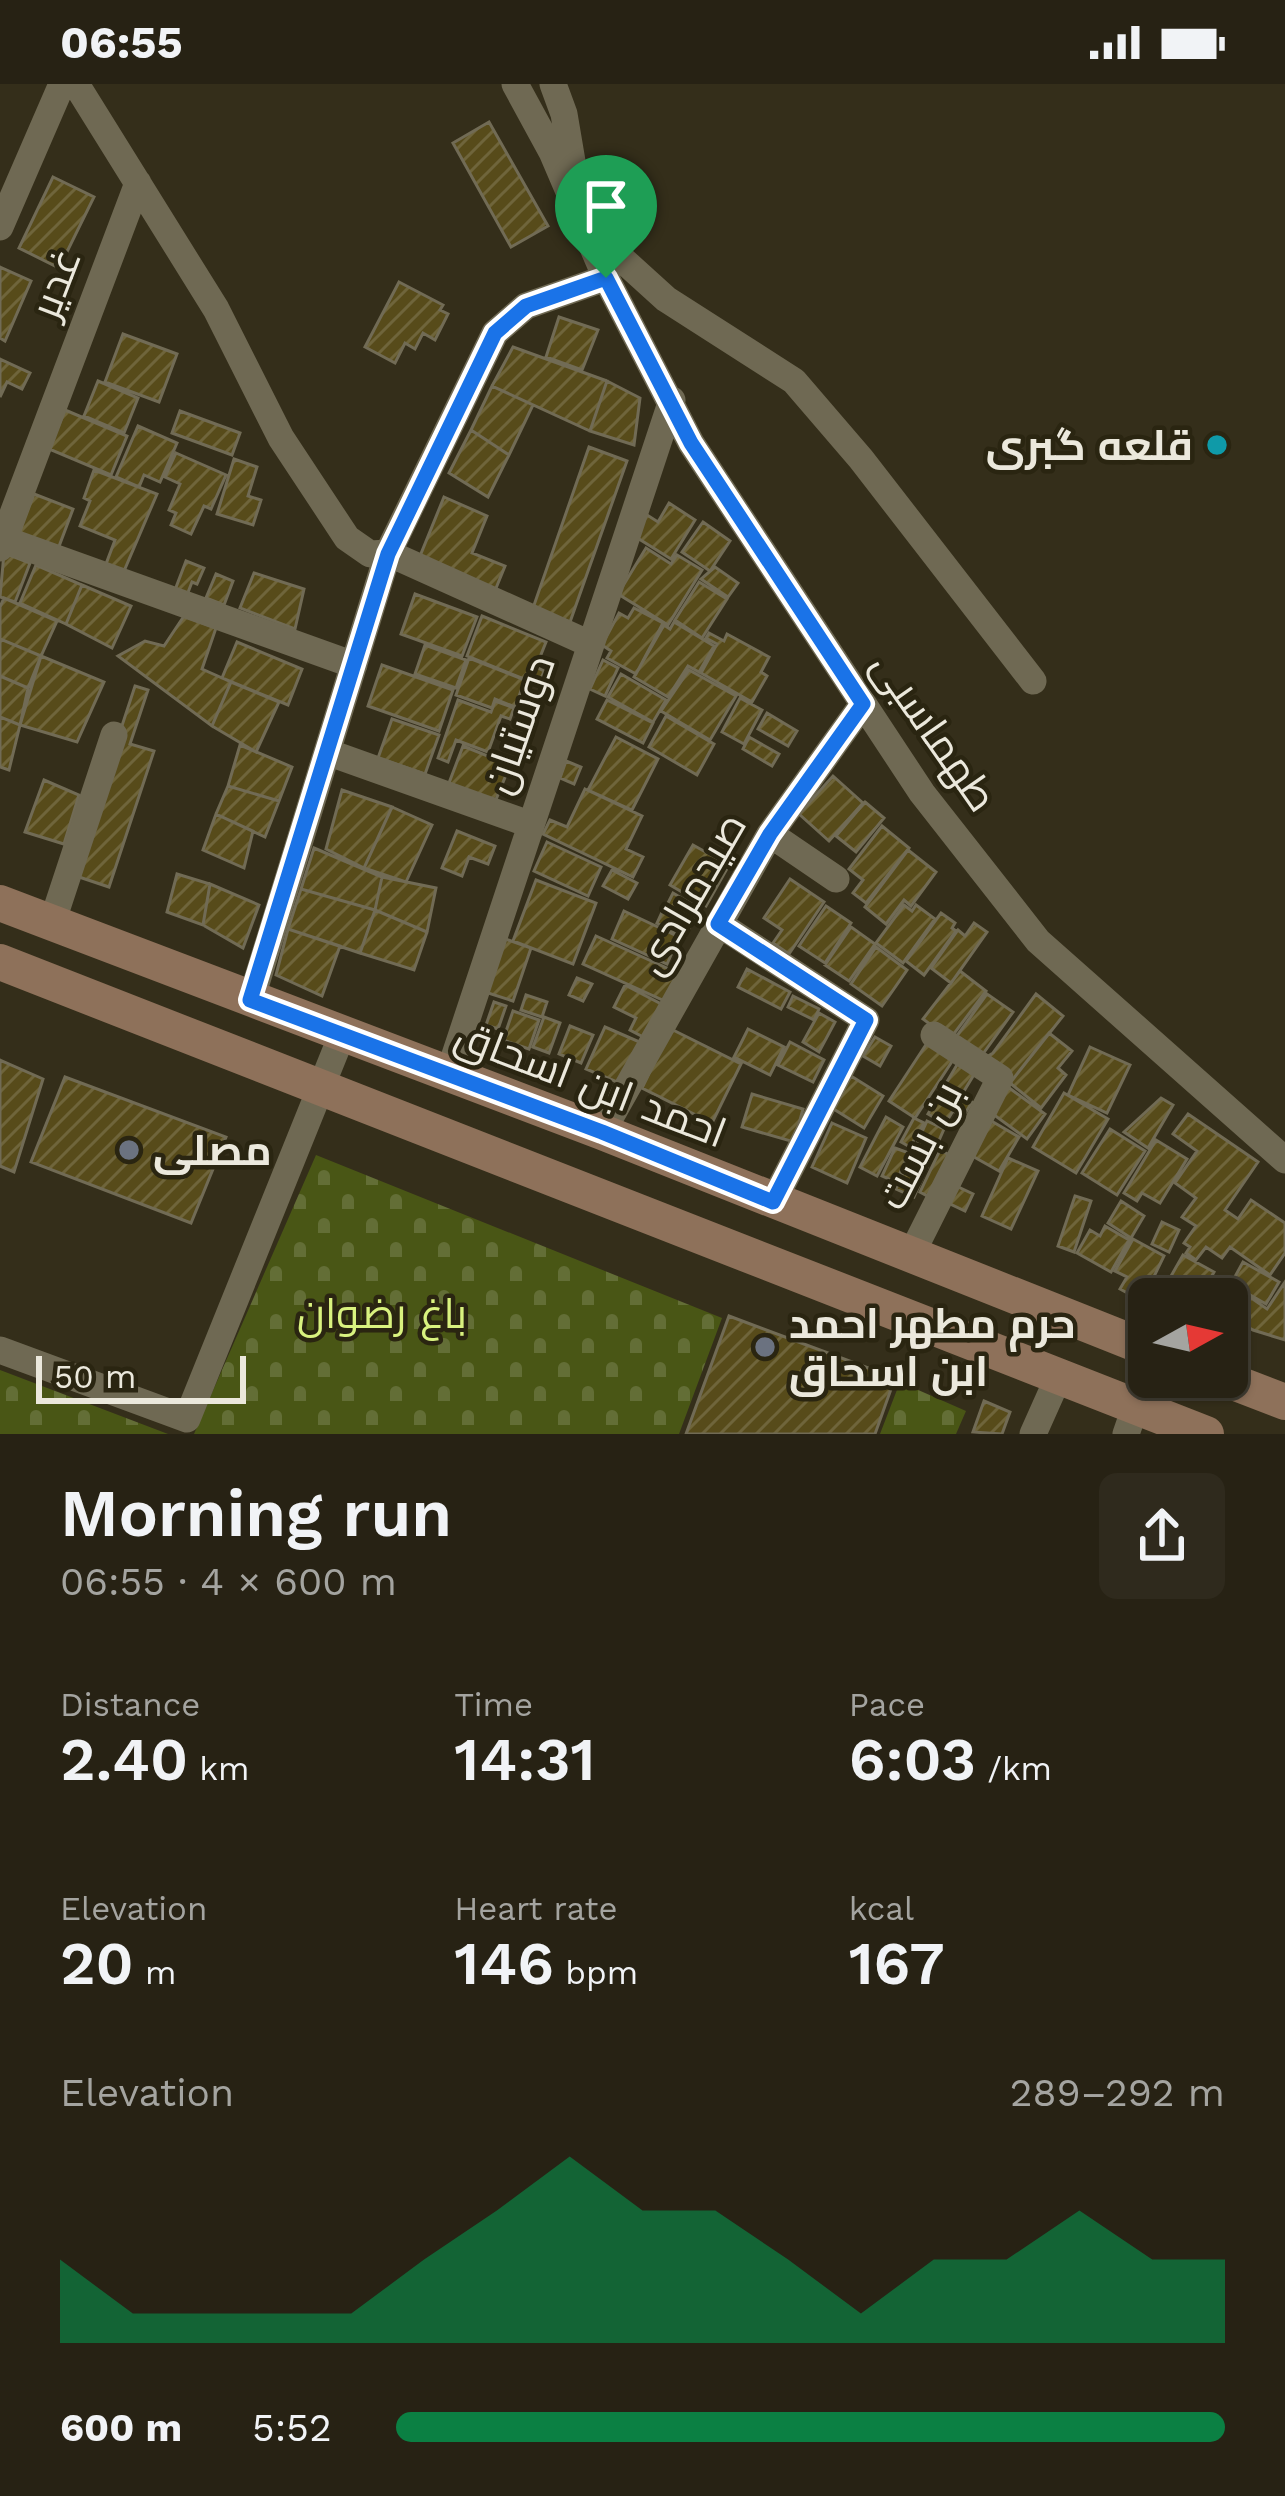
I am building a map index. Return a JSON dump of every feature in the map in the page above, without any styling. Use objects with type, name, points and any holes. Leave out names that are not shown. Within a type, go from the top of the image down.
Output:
[{"type":"main road","name":"احمد ابن اسحاق","points":[[0,903],[602,1132],[1128,1341]]},
{"type":"main road","points":[[0,962],[1058,1378],[1131,1421],[1206,1434]]},
{"type":"main road","points":[[1248,1388],[1285,1402]]},
{"type":"street","points":[[0,227],[62,84]]},
{"type":"street","points":[[76,84],[216,309],[281,438],[347,538],[370,554],[388,554],[590,644]]},
{"type":"street","points":[[515,84],[582,224],[666,299],[794,381],[1033,681]]},
{"type":"street","points":[[553,84],[564,114],[582,224]]},
{"type":"street","name":"غدیر","points":[[2,544],[138,183]]},
{"type":"street","name":"طهماسبی","points":[[582,224],[691,443],[922,793],[1038,941],[1285,1160]]},
{"type":"street","points":[[250,1000],[388,554],[495,333],[526,306],[606,278]]},
{"type":"street","name":"دوستیان","points":[[448,1076],[672,400]]},
{"type":"street","points":[[2,544],[354,664]]},
{"type":"street","name":"صیدمرادی","points":[[602,1132],[770,834],[863,704]]},
{"type":"street","points":[[52,923],[114,735]]},
{"type":"street","points":[[327,752],[529,824]]},
{"type":"street","points":[[770,834],[836,879]]},
{"type":"street","points":[[718,924],[866,1020],[773,1202]]},
{"type":"street","points":[[0,1350],[187,1419],[342,1035]]},
{"type":"street","name":"بن بست","points":[[910,1255],[1000,1078],[934,1035]]},
{"type":"street","points":[[1033,1434],[1058,1378]]},
{"type":"green space","name":"باغ رضوان","points":[[316,1155],[722,1318],[679,1434],[194,1434]]},
{"type":"green space","points":[[0,1370],[168,1434],[0,1434]]},
{"type":"green space","points":[[900,1382],[966,1411],[956,1434],[880,1434]]},
{"type":"building","points":[[489,122],[548,226],[511,247],[453,143]]},
{"type":"building","points":[[53,177],[94,197],[59,268],[19,248]]},
{"type":"building","points":[[0,267],[31,281],[5,341],[0,338]]},
{"type":"building","points":[[399,282],[443,305],[440,310],[448,314],[435,340],[423,333],[415,349],[405,343],[395,363],[365,347]]},
{"type":"building","points":[[559,317],[598,330],[582,370],[546,357]]},
{"type":"building","points":[[123,334],[177,354],[159,402],[105,382]]},
{"type":"building","points":[[513,347],[607,381],[590,431],[492,386]]},
{"type":"building","points":[[0,359],[30,373],[22,389],[7,382],[0,397]]},
{"type":"building","points":[[98,381],[138,398],[124,433],[84,416]]},
{"type":"building","points":[[607,381],[640,398],[634,445],[590,431]]},
{"type":"building","points":[[492,386],[533,405],[509,455],[471,430]]},
{"type":"building","points":[[65,410],[127,436],[111,475],[49,449]]},
{"type":"building","points":[[180,411],[240,433],[232,455],[172,433]]},
{"type":"building","points":[[138,426],[177,443],[160,482],[144,475],[139,487],[116,477]]},
{"type":"building","points":[[471,430],[509,455],[488,497],[449,473]]},
{"type":"building","points":[[589,447],[627,461],[570,622],[533,608]]},
{"type":"building","points":[[176,453],[226,475],[211,509],[204,506],[191,534],[171,525],[176,513],[169,510],[180,484],[165,477]]},
{"type":"building","points":[[234,459],[257,467],[248,496],[261,500],[253,525],[217,514]]},
{"type":"building","points":[[94,470],[157,494],[124,571],[106,564],[115,540],[80,526],[90,501],[84,498]]},
{"type":"building","points":[[34,494],[73,509],[58,549],[19,534]]},
{"type":"building","points":[[444,497],[487,516],[472,553],[505,566],[494,593],[418,561]]},
{"type":"building","points":[[669,503],[695,520],[671,559],[631,534],[644,513],[658,522]]},
{"type":"building","points":[[703,522],[730,541],[710,571],[682,552]]},
{"type":"building","points":[[646,548],[671,564],[677,555],[702,570],[668,625],[618,594]]},
{"type":"building","points":[[4,553],[30,563],[15,602],[0,597]]},
{"type":"building","points":[[186,561],[204,568],[187,595],[175,590]]},
{"type":"building","points":[[36,565],[82,585],[66,624],[20,603]]},
{"type":"building","points":[[715,567],[738,583],[728,597],[701,579]]},
{"type":"building","points":[[254,573],[304,589],[295,629],[240,608]]},
{"type":"building","points":[[216,574],[233,581],[224,605],[206,598]]},
{"type":"building","points":[[699,582],[727,599],[702,638],[675,620]]},
{"type":"building","points":[[82,585],[131,606],[112,648],[66,624]]},
{"type":"building","points":[[415,594],[477,617],[462,656],[401,634]]},
{"type":"building","points":[[4,598],[57,621],[41,656],[0,639]]},
{"type":"building","points":[[634,608],[663,623],[636,674],[607,658],[611,651],[602,645],[619,613],[628,618]]},
{"type":"building","points":[[184,616],[216,628],[202,669],[231,682],[212,726],[118,656],[145,641],[164,646]]},
{"type":"building","points":[[482,616],[546,642],[536,667],[544,671],[539,685],[467,656]]},
{"type":"building","points":[[674,622],[714,646],[699,672],[688,666],[668,697],[634,677],[664,625],[670,629]]},
{"type":"building","points":[[709,633],[724,641],[727,634],[769,657],[761,672],[767,676],[752,702],[701,673],[717,644],[706,638]]},
{"type":"building","points":[[0,639],[41,656],[28,688],[0,676]]},
{"type":"building","points":[[237,642],[302,669],[288,705],[222,678]]},
{"type":"building","points":[[425,645],[466,660],[456,688],[415,674]]},
{"type":"building","points":[[41,656],[104,682],[77,742],[20,725]]},
{"type":"building","points":[[469,658],[525,680],[515,707],[495,699],[492,708],[456,695]]},
{"type":"building","points":[[603,660],[618,668],[605,696],[590,689]]},
{"type":"building","points":[[382,665],[453,690],[439,731],[368,706]]},
{"type":"building","points":[[689,670],[736,696],[710,740],[661,711]]},
{"type":"building","points":[[621,674],[666,700],[653,722],[608,697]]},
{"type":"building","points":[[0,676],[28,688],[20,725],[0,717]]},
{"type":"building","points":[[231,682],[279,702],[256,752],[212,726]]},
{"type":"building","points":[[135,686],[148,690],[130,744],[154,751],[109,887],[73,875]]},
{"type":"building","points":[[740,698],[762,710],[744,744],[722,732]]},
{"type":"building","points":[[458,700],[491,712],[495,701],[514,708],[510,719],[501,716],[488,752],[456,740],[448,762],[438,758]]},
{"type":"building","points":[[607,700],[653,723],[643,743],[597,719]]},
{"type":"building","points":[[767,713],[797,731],[788,746],[758,729]]},
{"type":"building","points":[[666,716],[714,744],[697,775],[649,747]]},
{"type":"building","points":[[0,717],[20,725],[9,770],[0,767]]},
{"type":"building","points":[[392,719],[439,735],[425,774],[378,758]]},
{"type":"building","points":[[616,737],[658,759],[632,810],[588,790]]},
{"type":"building","points":[[749,737],[779,754],[772,766],[743,749]]},
{"type":"building","points":[[240,745],[292,767],[279,801],[228,786]]},
{"type":"building","points":[[463,746],[510,765],[495,802],[449,783]]},
{"type":"building","points":[[566,761],[581,767],[574,784],[560,778]]},
{"type":"building","points":[[833,776],[863,803],[829,841],[799,814]]},
{"type":"building","points":[[44,780],[79,795],[64,844],[25,832]]},
{"type":"building","points":[[228,786],[279,801],[265,837],[216,814]]},
{"type":"building","points":[[585,789],[642,816],[626,849],[643,857],[633,877],[543,834],[550,820],[567,827]]},
{"type":"building","points":[[342,790],[392,807],[364,868],[326,849]]},
{"type":"building","points":[[865,802],[884,818],[856,852],[836,836]]},
{"type":"building","points":[[392,807],[432,825],[406,882],[364,868]]},
{"type":"building","points":[[216,814],[253,831],[244,868],[203,850]]},
{"type":"building","points":[[882,826],[909,848],[866,903],[853,893],[863,880],[849,869]]},
{"type":"building","points":[[457,831],[495,846],[488,864],[469,857],[462,876],[442,868]]},
{"type":"building","points":[[547,842],[601,867],[588,896],[534,871]]},
{"type":"building","points":[[693,845],[729,865],[706,906],[670,885]]},
{"type":"building","points":[[314,848],[382,877],[375,910],[301,889]]},
{"type":"building","points":[[908,850],[936,872],[911,906],[904,900],[886,924],[865,907]]},
{"type":"building","points":[[612,870],[637,883],[628,899],[603,886]]},
{"type":"building","points":[[177,874],[210,884],[203,925],[167,912]]},
{"type":"building","points":[[382,877],[436,888],[427,932],[375,910]]},
{"type":"building","points":[[790,879],[824,902],[789,954],[773,943],[782,930],[764,918]]},
{"type":"building","points":[[536,880],[596,903],[573,964],[513,941]]},
{"type":"building","points":[[210,884],[259,905],[243,948],[203,925]]},
{"type":"building","points":[[301,889],[375,910],[360,953],[288,929]]},
{"type":"building","points":[[673,893],[700,909],[693,922],[666,907]]},
{"type":"building","points":[[904,905],[912,911],[916,905],[935,919],[903,963],[876,943]]},
{"type":"building","points":[[826,906],[851,923],[825,963],[799,946]]},
{"type":"building","points":[[375,910],[427,932],[414,970],[360,953]]},
{"type":"building","points":[[663,910],[691,925],[685,937],[657,923]]},
{"type":"building","points":[[624,911],[679,937],[667,964],[612,939]]},
{"type":"building","points":[[941,913],[955,923],[956,931],[924,975],[906,961]]},
{"type":"building","points":[[974,923],[987,932],[951,983],[931,968],[958,930],[965,936]]},
{"type":"building","points":[[851,927],[875,944],[849,981],[825,965]]},
{"type":"building","points":[[288,929],[340,946],[322,996],[276,975]]},
{"type":"building","points":[[596,936],[680,974],[667,1002],[583,964]]},
{"type":"building","points":[[500,937],[531,948],[513,1001],[482,991]]},
{"type":"building","points":[[876,947],[907,970],[882,1006],[851,984]]},
{"type":"building","points":[[747,969],[790,992],[781,1009],[738,987]]},
{"type":"building","points":[[960,971],[986,991],[950,1039],[923,1019]]},
{"type":"building","points":[[577,978],[592,984],[583,1001],[569,995]]},
{"type":"building","points":[[625,985],[663,1005],[647,1039],[630,1030],[636,1018],[614,1007]]},
{"type":"building","points":[[987,994],[1013,1012],[980,1058],[954,1040]]},
{"type":"building","points":[[1036,994],[1063,1016],[1010,1083],[982,1060],[993,1053]]},
{"type":"building","points":[[526,995],[547,1002],[542,1017],[521,1010]]},
{"type":"building","points":[[793,996],[819,1009],[814,1020],[788,1007]]},
{"type":"building","points":[[494,1002],[506,1006],[498,1029],[486,1025]]},
{"type":"building","points":[[513,1011],[539,1020],[529,1049],[503,1040]]},
{"type":"building","points":[[819,1013],[835,1022],[819,1052],[803,1042]]},
{"type":"building","points":[[544,1017],[560,1023],[549,1053],[533,1047]]},
{"type":"building","points":[[570,1026],[593,1035],[581,1063],[559,1054]]},
{"type":"building","points":[[605,1027],[642,1043],[624,1085],[586,1069]]},
{"type":"building","points":[[671,1029],[741,1064],[712,1123],[642,1088]]},
{"type":"building","points":[[748,1029],[784,1047],[770,1075],[734,1057]]},
{"type":"building","points":[[1049,1033],[1072,1051],[1058,1068],[1066,1075],[1041,1108],[1010,1083]]},
{"type":"building","points":[[875,1037],[891,1046],[880,1066],[863,1056]]},
{"type":"building","points":[[929,1040],[955,1057],[915,1118],[889,1101]]},
{"type":"building","points":[[790,1042],[824,1060],[813,1082],[778,1065]]},
{"type":"building","points":[[1090,1047],[1130,1065],[1107,1113],[1068,1095]]},
{"type":"building","points":[[961,1058],[978,1068],[961,1096],[972,1102],[963,1117],[953,1111],[945,1124],[928,1114]]},
{"type":"building","points":[[0,1060],[43,1079],[14,1172],[0,1166]]},
{"type":"building","points":[[851,1076],[883,1096],[864,1128],[832,1108]]},
{"type":"building","name":"مصلی","points":[[65,1077],[226,1137],[191,1223],[31,1162]]},
{"type":"building","points":[[1008,1087],[1045,1114],[1027,1139],[990,1112]]},
{"type":"building","points":[[1064,1093],[1108,1119],[1076,1173],[1033,1147]]},
{"type":"building","points":[[752,1094],[803,1109],[794,1142],[742,1127]]},
{"type":"building","points":[[1161,1098],[1173,1105],[1148,1148],[1124,1132]]},
{"type":"building","points":[[1188,1114],[1258,1162],[1225,1210],[1238,1219],[1251,1200],[1285,1223],[1285,1253],[1270,1275],[1230,1247],[1222,1258],[1206,1247],[1196,1260],[1186,1253],[1190,1247],[1184,1243],[1196,1226],[1182,1217],[1196,1198],[1175,1183],[1197,1151],[1173,1134]]},
{"type":"building","points":[[886,1117],[903,1127],[877,1176],[860,1167]]},
{"type":"building","points":[[914,1118],[924,1123],[910,1147],[901,1142]]},
{"type":"building","points":[[988,1119],[1019,1137],[999,1171],[967,1153]]},
{"type":"building","points":[[927,1121],[944,1129],[914,1197],[896,1189]]},
{"type":"building","points":[[832,1123],[866,1138],[847,1183],[812,1167]]},
{"type":"building","points":[[1110,1129],[1145,1151],[1117,1195],[1082,1173]]},
{"type":"building","points":[[1156,1140],[1187,1159],[1160,1203],[1142,1193],[1137,1201],[1124,1193]]},
{"type":"building","points":[[895,1148],[909,1153],[896,1182],[882,1176]]},
{"type":"building","points":[[940,1150],[953,1157],[933,1199],[920,1192]]},
{"type":"building","points":[[1008,1158],[1038,1171],[1011,1229],[982,1216]]},
{"type":"building","points":[[952,1184],[973,1194],[965,1211],[944,1201]]},
{"type":"building","points":[[1075,1196],[1091,1201],[1074,1252],[1058,1246]]},
{"type":"building","points":[[1121,1201],[1144,1216],[1131,1238],[1108,1223]]},
{"type":"building","points":[[1162,1222],[1179,1230],[1169,1252],[1152,1244]]},
{"type":"building","points":[[1105,1226],[1129,1240],[1111,1272],[1077,1253],[1090,1230],[1100,1236]]},
{"type":"building","points":[[1133,1239],[1164,1256],[1153,1278],[1128,1278],[1128,1293],[1120,1289],[1127,1277],[1115,1271]]},
{"type":"building","points":[[1183,1255],[1214,1272],[1211,1278],[1170,1278]]},
{"type":"building","points":[[1243,1262],[1279,1282],[1266,1304],[1248,1294],[1248,1278],[1234,1278]]},
{"type":"building","points":[[1285,1282],[1285,1340],[1248,1327],[1248,1296],[1267,1309]]},
{"type":"building","name":"حرم مطهر احمد ابن اسحاق","points":[[729,1316],[895,1378],[875,1434],[686,1434]]},
{"type":"building","points":[[984,1401],[1010,1412],[1002,1434],[973,1432]]},
{"type":"place","name":"قلعه گبری","points":[[1217,445]]},
{"type":"place","name":"مصلی","points":[[129,1150]]},
{"type":"place","name":"حرم مطهر احمد ابن اسحاق","points":[[765,1347]]},
{"type":"route","points":[[606,278],[691,443],[863,704],[770,834],[718,924],[866,1020],[773,1202],[602,1132],[250,1000],[388,554],[495,333],[526,306],[606,278]]}]
